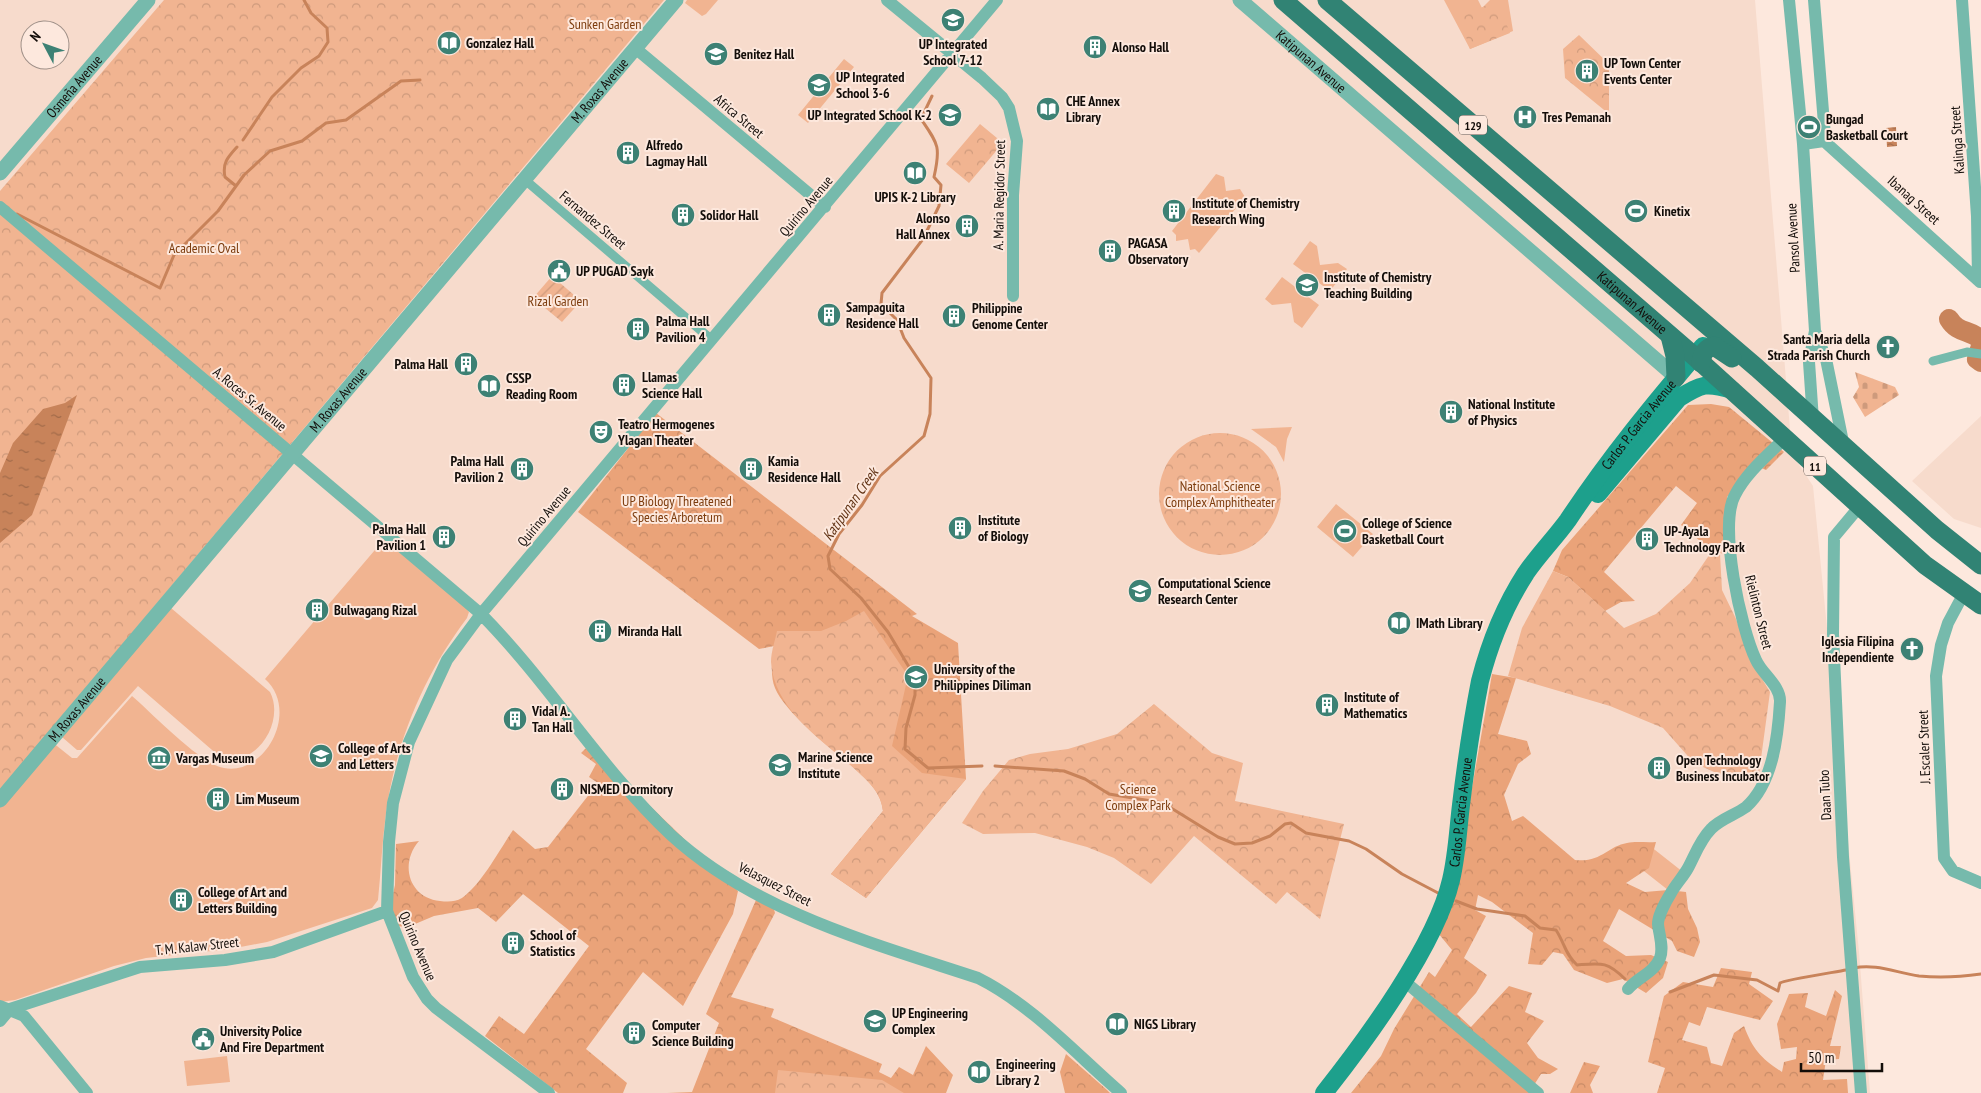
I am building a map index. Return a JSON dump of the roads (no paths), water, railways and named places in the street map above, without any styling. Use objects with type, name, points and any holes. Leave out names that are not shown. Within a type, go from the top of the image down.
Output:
[{"type":"main road","name":"Katipunan Avenue","points":[[1283,0],[1698,359],[1924,565],[1981,605]]},
{"type":"main road","name":"129","points":[[1327,0],[1715,332]]},
{"type":"main road","points":[[1328,39],[1348,18]]},
{"type":"main road","points":[[1543,225],[1555,217],[1564,204]]},
{"type":"main road","name":"Carlos P. Garcia Avenue","points":[[1324,1093],[1374,1024],[1402,980],[1429,934],[1445,900],[1451,880],[1475,704],[1487,652],[1508,604],[1526,573],[1568,520],[1579,500],[1631,431],[1676,377],[1698,359],[1715,332]]},
{"type":"main road","name":"11","points":[[1715,332],[1903,500],[1981,565]]},
{"type":"main road","points":[[1670,336],[1675,356],[1676,377]]},
{"type":"main road","points":[[1698,359],[1708,347],[1720,348],[1866,481],[1879,490],[1903,500]]},
{"type":"main road","name":"Carlos P. Garcia Avenue","points":[[1568,520],[1588,506],[1679,398],[1697,387],[1712,384],[1732,390]]},
{"type":"street","name":"Osmeña Avenue","points":[[0,173],[148,0]]},
{"type":"street","name":"M. Roxas Avenue","points":[[0,800],[676,0]]},
{"type":"street","name":"A. Maria Regidor Street","points":[[887,0],[1002,97],[1009,108],[1017,141],[1013,195],[1013,296]]},
{"type":"street","name":"Quirino Avenue","points":[[549,1093],[427,999],[412,977],[387,911],[388,842],[394,803],[409,742],[447,660],[481,614],[825,207],[997,0]]},
{"type":"street","name":"Katipunan Avenue","points":[[1240,0],[1676,377]]},
{"type":"street","name":"Pansol Avenue","points":[[1789,0],[1803,144],[1815,331],[1809,362],[1813,420]]},
{"type":"street","points":[[1803,144],[1824,141],[1814,0]]},
{"type":"street","name":"Kalinga Street","points":[[1962,0],[1980,282]]},
{"type":"street","name":"Africa Street","points":[[634,48],[825,207]]},
{"type":"street","name":"Ibanag Street","points":[[1824,141],[1980,282]]},
{"type":"street","name":"Fernandez Street","points":[[524,180],[712,340]]},
{"type":"street","name":"A. Roces Sr. Avenue","points":[[0,207],[481,614]]},
{"type":"street","name":"Pansol Avenue","points":[[1815,331],[1826,359],[1844,447]]},
{"type":"street","points":[[1933,360],[1968,352],[1981,354]]},
{"type":"street","name":"Rielinton Street","points":[[1628,989],[1633,983],[1652,970],[1660,957],[1662,946],[1658,922],[1670,894],[1687,869],[1702,840],[1712,828],[1744,808],[1757,796],[1766,778],[1775,742],[1780,700],[1774,685],[1756,660],[1747,636],[1735,581],[1729,522],[1734,496],[1742,484],[1785,438]]},
{"type":"street","name":"Daan Tubo","points":[[1860,506],[1834,537],[1832,634],[1843,857],[1861,1093]]},
{"type":"street","name":"J. Escaler Street","points":[[1964,593],[1948,623],[1941,645],[1936,676],[1944,858],[1953,871],[1981,883]]},
{"type":"street","name":"Velasquez Street","points":[[481,614],[509,642],[655,819],[717,870],[753,893],[801,915],[994,986],[1026,1010],[1120,1093]]},
{"type":"street","name":"T. M. Kalaw Street","points":[[5,1007],[140,968],[225,960],[273,952],[387,911]]},
{"type":"street","points":[[1402,980],[1538,1093]]},
{"type":"street","points":[[0,1021],[5,1007],[24,1016],[87,1093]]},
{"type":"water","points":[[1896,127],[1897,146],[1887,147],[1886,128]]},
{"type":"water","points":[[77,395],[32,515],[0,543],[0,473],[13,443],[43,409],[65,403]]},
{"type":"waterway","points":[[243,140],[272,97],[301,68],[319,56],[328,42],[327,28],[311,13],[304,0]]},
{"type":"waterway","points":[[17,214],[160,288],[174,255],[218,211],[244,175],[270,151],[302,141],[326,123],[346,120],[401,81],[420,80]]},
{"type":"waterway","name":"Katipunan Creek","points":[[932,96],[921,119],[936,146],[937,158],[934,177],[941,185],[939,206],[923,239],[882,293],[881,304],[897,320],[904,338],[931,378],[930,414],[924,436],[880,476],[862,505],[839,534],[828,556],[830,569],[861,598],[888,632],[915,677],[915,695],[906,728],[905,749],[928,768],[982,766]]},
{"type":"waterway","points":[[236,186],[225,177],[224,168],[228,157],[237,147]]},
{"type":"waterway","points":[[1949,319],[1956,327],[1973,334],[1981,340]]},
{"type":"waterway","points":[[1981,346],[1977,359],[1981,362]]},
{"type":"waterway","name":"Katipunan Creek","points":[[995,766],[1064,771],[1085,779],[1109,794],[1163,803],[1218,837],[1235,844],[1252,843],[1270,836],[1285,824],[1291,823],[1306,833],[1349,841],[1366,849],[1402,874],[1440,894]]},
{"type":"waterway","name":"Katipunan Creek","points":[[1456,901],[1477,909],[1525,916],[1540,928],[1556,930],[1567,953],[1577,965],[1603,964],[1613,969],[1625,979]]},
{"type":"waterway","name":"Katipunan Creek","points":[[1854,968],[1870,967],[1927,977],[1981,974]]},
{"type":"waterway","name":"Katipunan Creek","points":[[1670,992],[1714,975],[1757,980],[1778,991],[1780,983],[1846,970]]},
{"type":"place","name":"UP Integrated School 7-12","points":[[953,20]]},
{"type":"place","name":"Gonzalez Hall","points":[[449,43]]},
{"type":"place","name":"Alonso Hall","points":[[1095,47]]},
{"type":"place","name":"Benitez Hall","points":[[716,54]]},
{"type":"place","name":"UP Town Center Events Center","points":[[1587,71]]},
{"type":"place","name":"UP Integrated School 3-6","points":[[819,85]]},
{"type":"place","name":"CHE Annex Library","points":[[1048,109]]},
{"type":"place","name":"UP Integrated School K-2","points":[[950,115]]},
{"type":"place","name":"Tres Pemanah","points":[[1525,117]]},
{"type":"place","name":"Bungad Basketball Court","points":[[1809,127]]},
{"type":"place","name":"Alfredo Lagmay Hall","points":[[628,153]]},
{"type":"place","name":"UPIS K-2 Library","points":[[915,173]]},
{"type":"place","name":"Institute of Chemistry Research Wing","points":[[1174,211]]},
{"type":"place","name":"Kinetix","points":[[1636,211]]},
{"type":"place","name":"Solidor Hall","points":[[683,215]]},
{"type":"place","name":"Alonso Hall Annex","points":[[967,226]]},
{"type":"place","name":"PAGASA Observatory","points":[[1110,251]]},
{"type":"place","name":"UP PUGAD Sayk","points":[[559,271]]},
{"type":"place","name":"Institute of Chemistry Teaching Building","points":[[1307,285]]},
{"type":"place","name":"Sampaguita Residence Hall","points":[[829,315]]},
{"type":"place","name":"Philippine Genome Center","points":[[954,316]]},
{"type":"place","name":"Palma Hall Pavilion 4","points":[[638,329]]},
{"type":"place","name":"Santa Maria della Strada Parish Church","points":[[1888,347]]},
{"type":"place","name":"Palma Hall","points":[[466,364]]},
{"type":"place","name":"Llamas Science Hall","points":[[624,385]]},
{"type":"place","name":"CSSP Reading Room","points":[[489,386]]},
{"type":"place","name":"National Institute of Physics","points":[[1451,412]]},
{"type":"place","name":"Teatro Hermogenes Ylagan Theater","points":[[601,432]]},
{"type":"place","name":"Palma Hall Pavilion 2","points":[[522,469]]},
{"type":"place","name":"Kamia Residence Hall","points":[[751,469]]},
{"type":"place","name":"Institute of Biology","points":[[960,528]]},
{"type":"place","name":"College of Science Basketball Court","points":[[1345,531]]},
{"type":"place","name":"Palma Hall Pavilion 1","points":[[444,537]]},
{"type":"place","name":"UP-Ayala Technology Park","points":[[1647,539]]},
{"type":"place","name":"Computational Science Research Center","points":[[1140,591]]},
{"type":"place","name":"Bulwagang Rizal","points":[[317,610]]},
{"type":"place","name":"IMath Library","points":[[1399,623]]},
{"type":"place","name":"Miranda Hall","points":[[600,631]]},
{"type":"place","name":"Iglesia Filipina Independiente","points":[[1912,649]]},
{"type":"place","name":"University of the Philippines Diliman","points":[[916,677]]},
{"type":"place","name":"Institute of Mathematics","points":[[1327,705]]},
{"type":"place","name":"Vidal A. Tan Hall","points":[[515,719]]},
{"type":"place","name":"College of Arts and Letters","points":[[321,756]]},
{"type":"place","name":"Vargas Museum","points":[[159,758]]},
{"type":"place","name":"Marine Science Institute","points":[[780,765]]},
{"type":"place","name":"Open Technology Business Incubator","points":[[1659,768]]},
{"type":"place","name":"NISMED Dormitory","points":[[562,789]]},
{"type":"place","name":"Lim Museum","points":[[218,799]]},
{"type":"place","name":"College of Art and Letters Building","points":[[181,900]]},
{"type":"place","name":"School of Statistics","points":[[513,943]]},
{"type":"place","name":"UP Engineering Complex","points":[[875,1021]]},
{"type":"place","name":"NIGS Library","points":[[1117,1024]]},
{"type":"place","name":"Computer Science Building","points":[[634,1033]]},
{"type":"place","name":"University Police And Fire Department","points":[[203,1039]]},
{"type":"place","name":"Engineering Library 2","points":[[979,1072]]},
{"type":"park label","name":"Sunken Garden","points":[[605,24]]},
{"type":"park label","name":"Academic Oval","points":[[204,248]]},
{"type":"park label","name":"Rizal Garden","points":[[558,301]]},
{"type":"park label","name":"National Science Complex Amphitheater","points":[[1220,494]]},
{"type":"park label","name":"UP Biology Threatened Species Arboretum","points":[[677,510]]},
{"type":"park label","name":"Science Complex Park","points":[[1138,798]]}]
